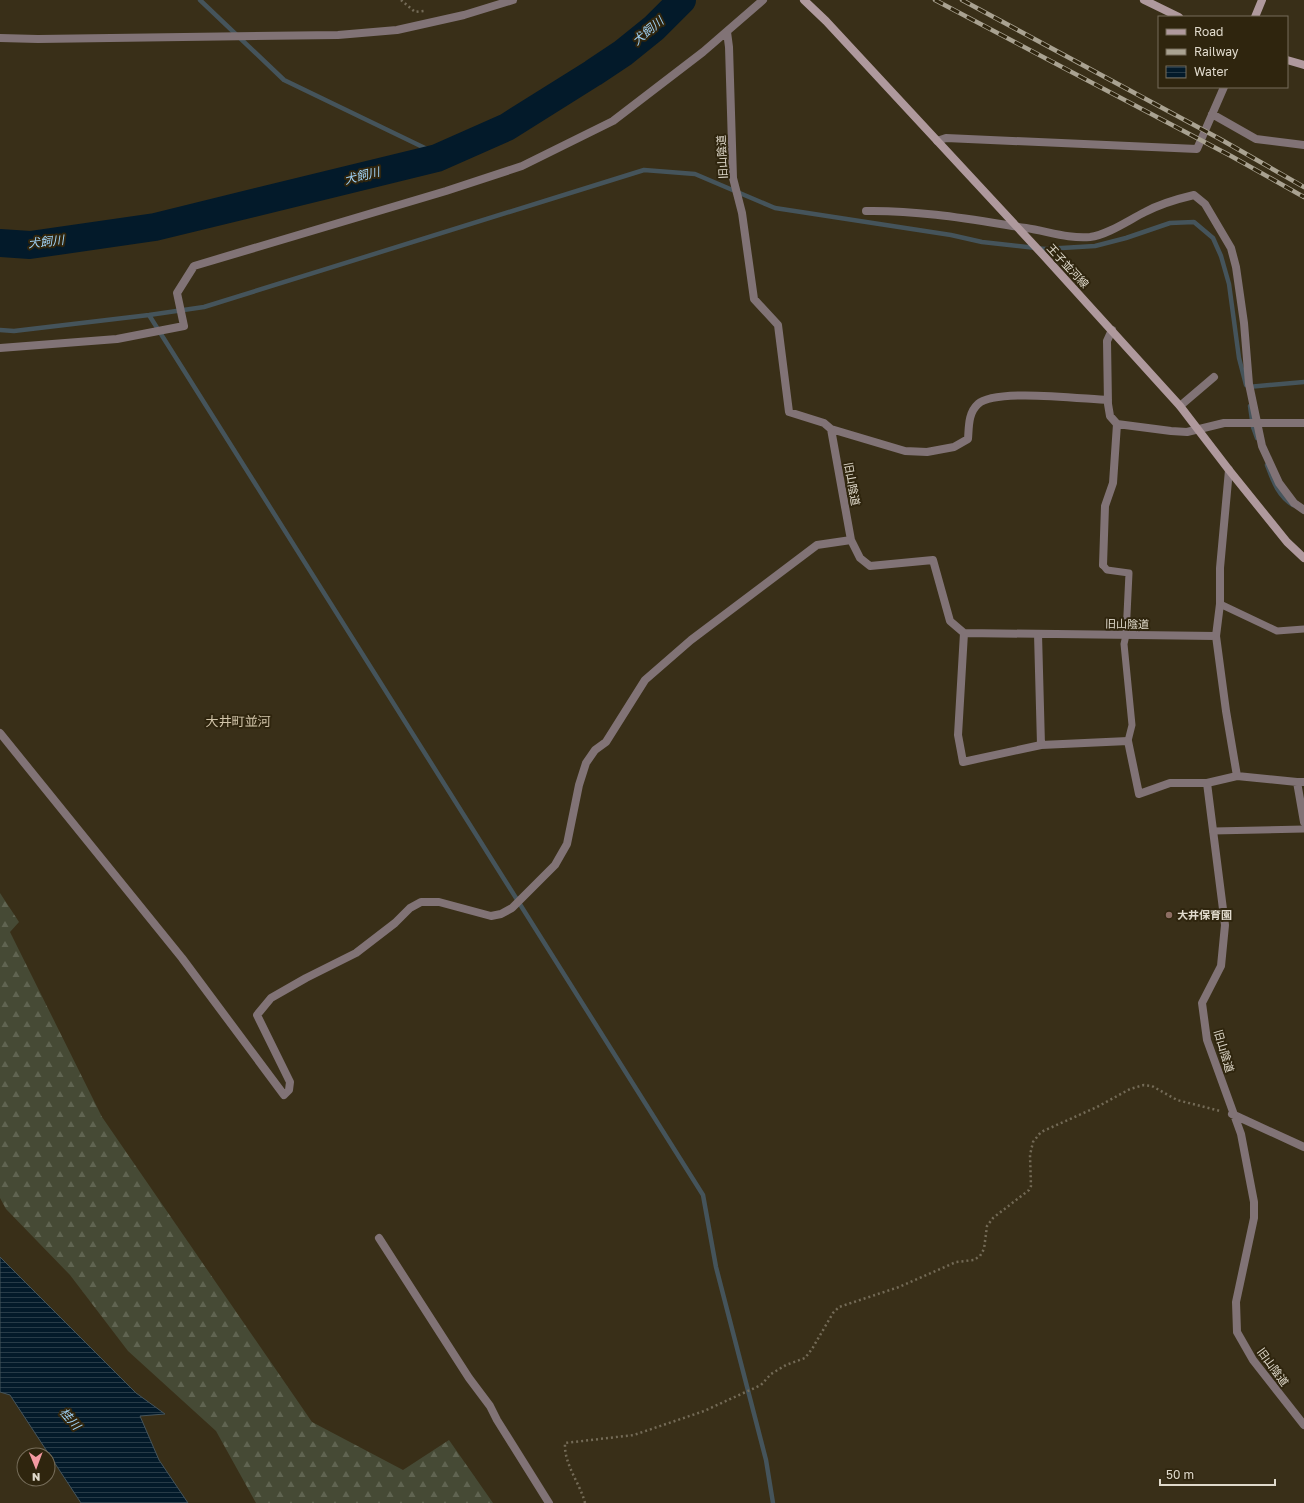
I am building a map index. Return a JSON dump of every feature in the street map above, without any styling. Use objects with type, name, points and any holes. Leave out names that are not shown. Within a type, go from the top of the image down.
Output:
[{"type":"main road","name":"王子並河線","points":[[804,0],[826,21],[1112,330],[1180,406],[1287,542],[1304,558]]},
{"type":"main road","points":[[1144,0],[1177,16]]},
{"type":"main road","points":[[1255,16],[1262,0]]},
{"type":"main road","points":[[1288,60],[1304,65]]},
{"type":"street","points":[[0,38],[38,39],[338,35],[397,30],[464,15],[513,0]]},
{"type":"street","points":[[0,348],[117,340],[184,326],[177,293],[194,266],[446,191],[522,166],[613,121],[727,32],[763,0]]},
{"type":"street","name":"旧山陰道","points":[[727,32],[729,47],[733,178],[742,213],[754,299],[778,325],[789,412],[824,423],[831,429],[851,540],[860,558],[870,566],[933,560],[950,621],[964,633],[1216,636]]},
{"type":"street","points":[[937,141],[946,138],[1197,149],[1224,88]]},
{"type":"street","points":[[1212,114],[1256,139],[1304,145]]},
{"type":"street","points":[[866,211],[893,211],[1019,229],[1090,237],[1101,234],[1146,211],[1178,199],[1194,195],[1205,204],[1230,248],[1236,267],[1244,323],[1249,384],[1262,446],[1279,483],[1294,504],[1304,510]]},
{"type":"street","points":[[1112,330],[1107,341],[1108,400],[1110,416],[1117,424],[1187,432],[1224,423],[1304,423]]},
{"type":"street","points":[[1180,406],[1214,377]]},
{"type":"street","points":[[831,429],[905,451],[927,452],[954,447],[968,439],[970,415],[978,404],[994,398],[1016,395],[1108,400]]},
{"type":"street","points":[[1103,565],[1105,506],[1113,483],[1117,424]]},
{"type":"street","points":[[1229,470],[1220,568],[1220,604],[1216,636],[1226,711],[1237,776]]},
{"type":"street","points":[[0,733],[182,958],[284,1095],[289,1090],[290,1082],[257,1015],[271,998],[356,952],[395,923],[410,908],[421,902],[439,902],[491,916],[501,914],[512,908],[555,865],[567,844],[578,785],[586,763],[595,750],[606,742],[645,680],[692,640],[817,545],[851,540]]},
{"type":"street","points":[[964,633],[958,735],[963,762],[1041,745],[1128,741],[1139,794],[1170,783],[1207,784],[1237,776],[1301,782],[1304,822]]},
{"type":"street","points":[[1038,634],[1041,745]]},
{"type":"street","name":"旧山陰道","points":[[1207,784],[1225,925],[1221,966],[1202,1003],[1207,1040],[1240,1134],[1252,1193],[1254,1212],[1236,1302],[1237,1332],[1253,1360],[1304,1425]]},
{"type":"street","points":[[1232,1114],[1304,1147]]},
{"type":"street","points":[[379,1238],[469,1378],[490,1406],[497,1420],[549,1503]]},
{"type":"lane","points":[[1103,565],[1107,570],[1129,573],[1126,635],[1124,644],[1132,725],[1128,741]]},
{"type":"lane","points":[[1220,604],[1277,631],[1304,629]]},
{"type":"lane","points":[[1213,831],[1304,829]]},
{"type":"path","points":[[584,1503],[568,1460],[565,1450],[565,1443],[634,1435],[704,1410],[761,1385],[771,1374],[786,1365],[805,1358],[833,1313],[839,1307],[899,1287],[956,1262],[974,1260],[980,1256],[984,1249],[988,1226],[993,1218],[1029,1190],[1031,1186],[1030,1155],[1033,1142],[1041,1132],[1097,1107],[1119,1094],[1144,1085],[1152,1086],[1177,1100],[1232,1114]]},
{"type":"green space","points":[[0,893],[19,922],[10,932],[102,1117],[312,1422],[403,1470],[449,1440],[493,1503],[256,1503],[216,1431],[128,1351],[70,1275],[6,1209],[0,1198]]},
{"type":"water","name":"桂川","points":[[0,1257],[136,1393],[165,1414],[140,1416],[159,1460],[188,1503],[81,1503],[56,1465],[56,1447],[44,1447],[10,1395],[0,1392]]},
{"type":"waterway","points":[[200,0],[284,80],[429,150],[437,158]]},
{"type":"waterway","name":"犬飼川","points":[[0,243],[30,245],[155,227],[437,158],[507,127],[593,73],[623,53],[654,28],[682,0]]},
{"type":"waterway","points":[[0,330],[14,331],[204,307],[644,170],[695,174],[775,208],[951,235],[982,242],[1045,249],[1095,246],[1126,238],[1170,223],[1194,222],[1213,238],[1221,256],[1229,284],[1239,358],[1246,385]]},
{"type":"waterway","points":[[149,315],[703,1195],[716,1267],[766,1460],[773,1503]]},
{"type":"waterway","points":[[1248,387],[1304,382]]},
{"type":"waterway","points":[[1250,406],[1253,427],[1257,438]]},
{"type":"waterway","points":[[1267,465],[1280,493],[1293,505]]},
{"type":"railway","points":[[935,0],[1231,156],[1304,197]]},
{"type":"railway","points":[[962,0],[1220,139],[1304,187]]},
{"type":"place","name":"大井保育園","points":[[1169,915]]},
{"type":"district","name":"大井町並河","points":[[238,721]]}]
